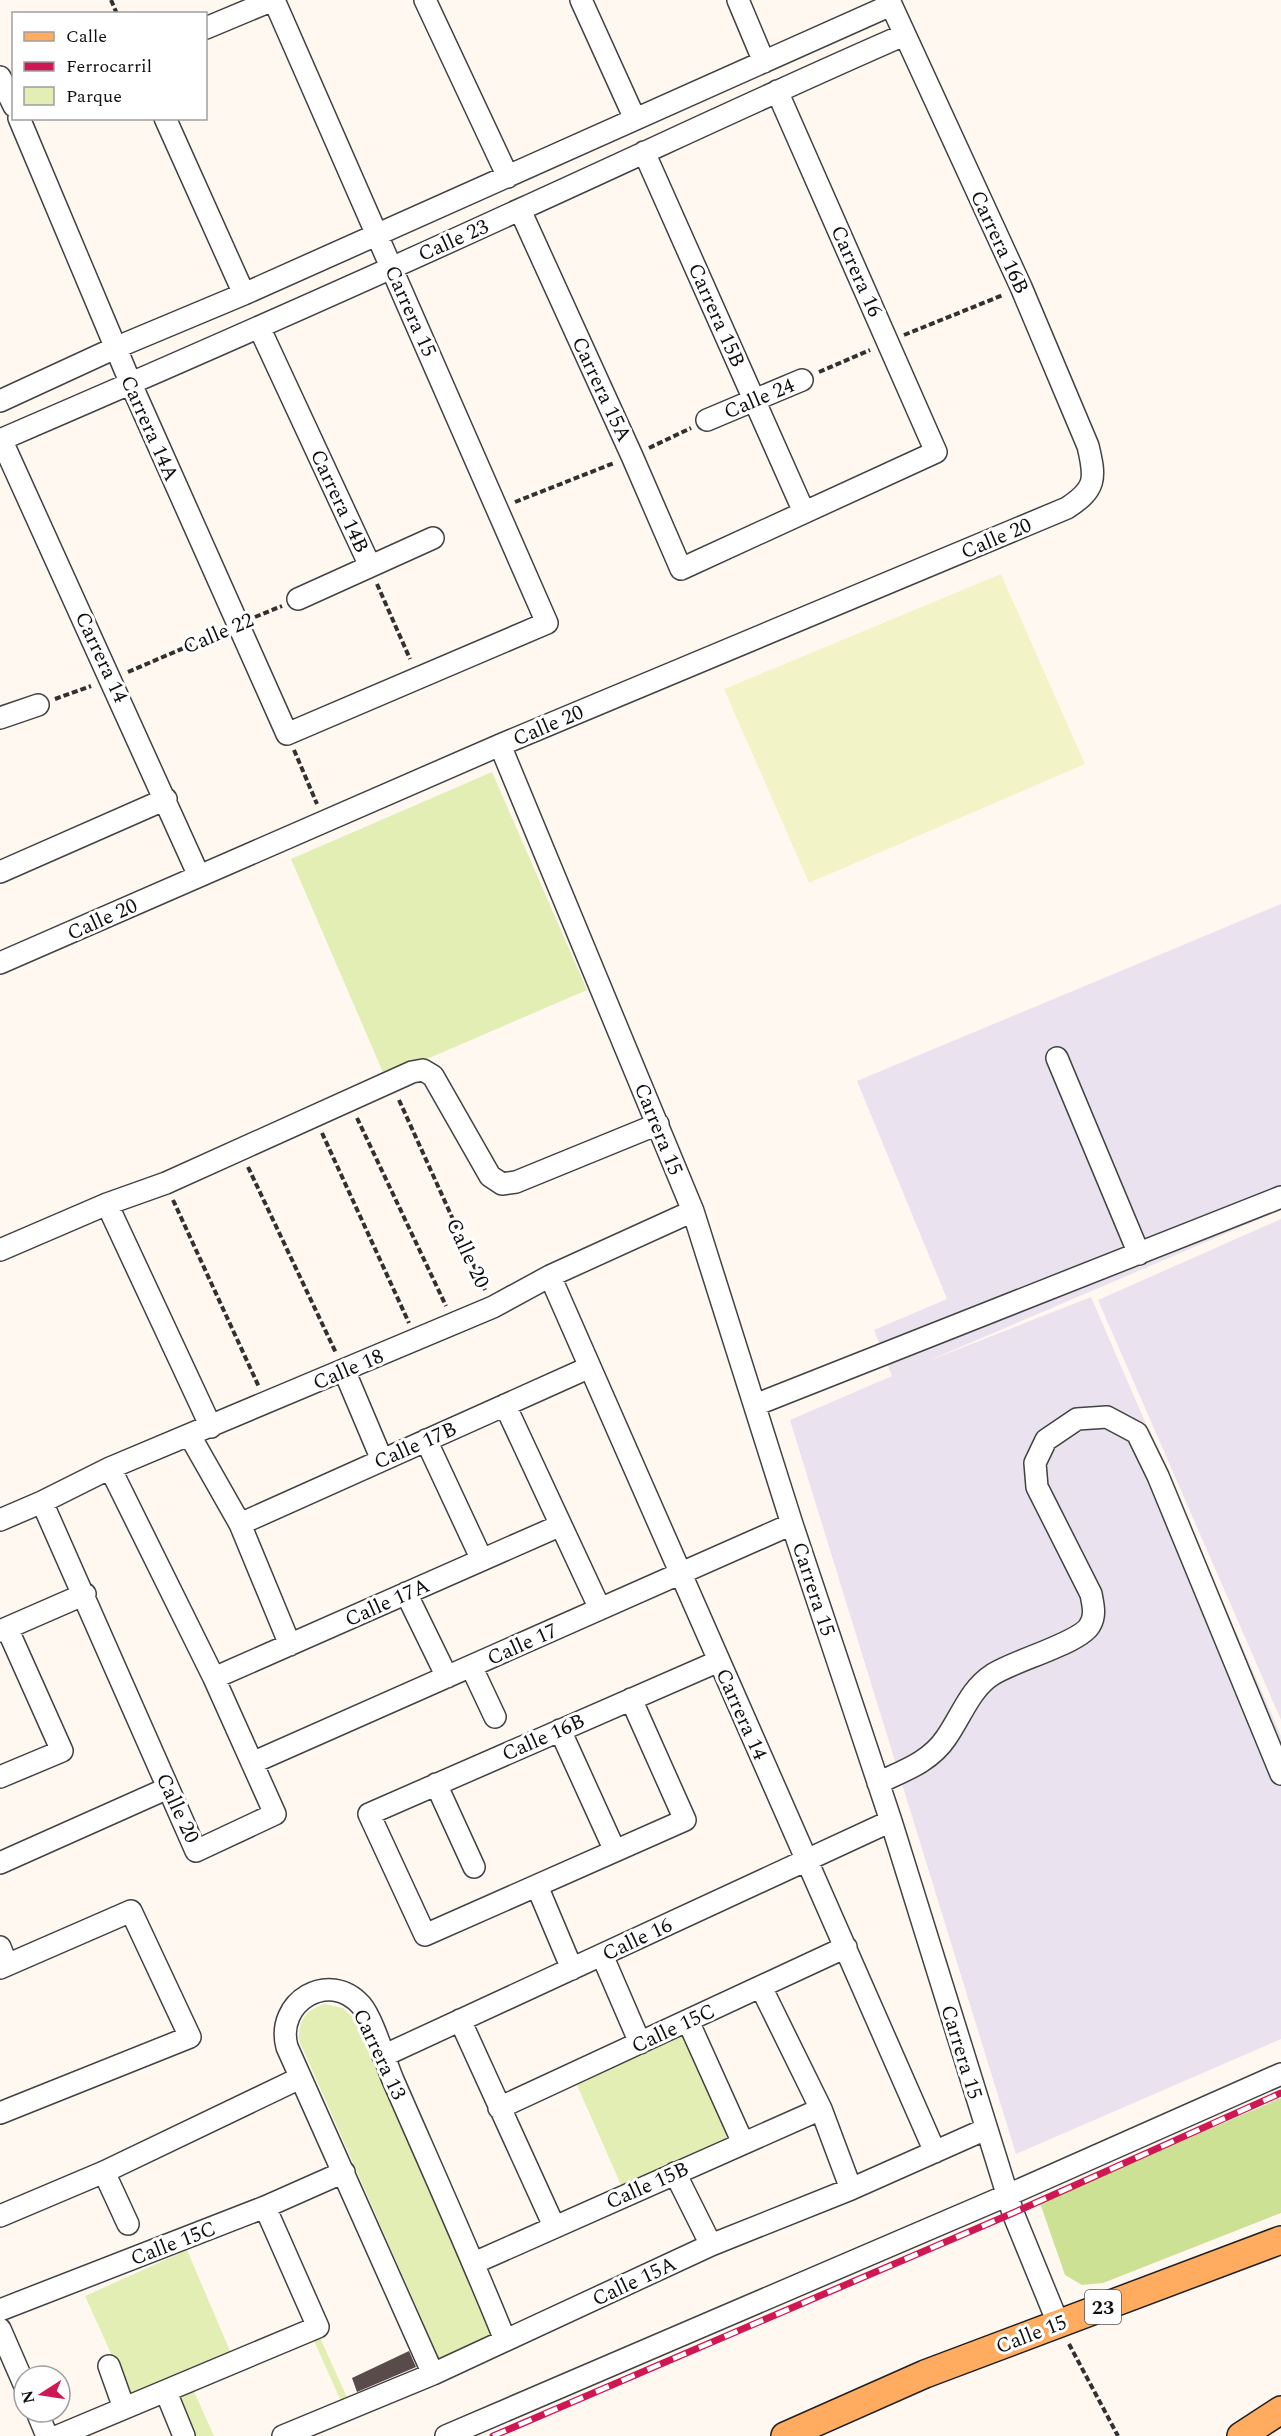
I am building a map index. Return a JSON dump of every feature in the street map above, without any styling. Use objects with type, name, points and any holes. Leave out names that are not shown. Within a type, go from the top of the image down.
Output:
[{"type":"main road","name":"Calle 15","points":[[785,2436],[925,2374],[1281,2240]]},
{"type":"main road","points":[[1241,2436],[1281,2410]]},
{"type":"street","points":[[207,28],[273,0]]},
{"type":"street","name":"Carrera 15","points":[[273,0],[393,267],[547,622],[417,677]]},
{"type":"street","points":[[425,0],[508,177]]},
{"type":"street","points":[[581,0],[635,119]]},
{"type":"street","points":[[738,0],[764,62]]},
{"type":"street","name":"Calle 23","points":[[0,401],[508,177],[890,3]]},
{"type":"street","name":"Carrera 16B","points":[[890,3],[1021,287],[1088,446],[1093,467],[1091,484]]},
{"type":"street","name":"Calle 23","points":[[1,440],[393,267],[904,35]]},
{"type":"street","points":[[0,77],[12,102]]},
{"type":"street","name":"Carrera 16","points":[[777,91],[936,452],[804,512]]},
{"type":"street","name":"Carrera 14A","points":[[20,120],[131,384],[287,734]]},
{"type":"street","points":[[166,120],[244,294]]},
{"type":"street","name":"Carrera 15B","points":[[644,152],[804,512]]},
{"type":"street","name":"Carrera 15A","points":[[520,210],[681,569],[804,512]]},
{"type":"street","name":"Carrera 14B","points":[[259,327],[370,566]]},
{"type":"street","name":"Calle 24","points":[[707,420],[802,380]]},
{"type":"street","name":"Carrera 14","points":[[1,440],[112,679],[199,876]]},
{"type":"street","name":"Calle 20","points":[[0,963],[500,744],[1067,508],[1084,497],[1091,484]]},
{"type":"street","points":[[298,599],[433,538]]},
{"type":"street","points":[[287,734],[417,677]]},
{"type":"street","points":[[0,718],[38,705]]},
{"type":"street","name":"Carrera 15","points":[[500,744],[693,1211],[792,1524],[891,1821],[1013,2213],[1058,2323]]},
{"type":"street","points":[[0,872],[166,799]]},
{"type":"street","points":[[1057,1058],[1139,1254]]},
{"type":"street","points":[[0,1250],[107,1204],[166,1183],[412,1072],[423,1070],[433,1076],[490,1176],[502,1184],[516,1182],[658,1124]]},
{"type":"street","points":[[755,1405],[1281,1197]]},
{"type":"street","points":[[107,1204],[211,1427]]},
{"type":"street","name":"Calle 18","points":[[0,1520],[110,1468],[267,1404],[493,1307],[550,1276],[693,1211]]},
{"type":"street","name":"Carrera 14","points":[[550,1276],[935,2152]]},
{"type":"street","name":"Calle 17B","points":[[240,1524],[590,1367]]},
{"type":"street","points":[[344,1370],[382,1460]]},
{"type":"street","points":[[505,1405],[600,1609]]},
{"type":"street","points":[[878,1783],[915,1766],[932,1754],[945,1739],[975,1690],[989,1676],[1006,1666],[1077,1637],[1089,1627],[1095,1611],[1091,1594],[1037,1487],[1035,1463],[1046,1440],[1077,1419],[1107,1418],[1137,1433],[1158,1476],[1281,1774]]},
{"type":"street","points":[[190,1436],[240,1524],[290,1645]]},
{"type":"street","points":[[426,1440],[482,1560]]},
{"type":"street","name":"Calle 20","points":[[42,1502],[85,1594],[196,1851],[275,1814],[214,1678],[110,1468]]},
{"type":"street","name":"Calle 17","points":[[252,1763],[792,1524]]},
{"type":"street","name":"Calle 17A","points":[[214,1678],[560,1526]]},
{"type":"street","points":[[406,1593],[447,1677]]},
{"type":"street","points":[[0,1777],[62,1751],[3,1629],[85,1594]]},
{"type":"street","name":"Calle 16B","points":[[537,1886],[425,1935],[369,1814],[718,1661]]},
{"type":"street","points":[[471,1666],[495,1717]]},
{"type":"street","points":[[572,1969],[537,1886],[685,1820],[631,1699]]},
{"type":"street","points":[[560,1730],[615,1851]]},
{"type":"street","points":[[436,1784],[474,1867]]},
{"type":"street","points":[[0,1863],[168,1788]]},
{"type":"street","name":"Calle 16","points":[[382,2056],[891,1821]]},
{"type":"street","points":[[0,2113],[190,2037],[131,1911],[2,1960]]},
{"type":"street","name":"Calle 15C","points":[[499,2108],[846,1947]]},
{"type":"street","points":[[602,1955],[640,2043]]},
{"type":"street","points":[[761,1987],[821,2109],[851,2188]]},
{"type":"street","name":"Carrera 13","points":[[433,2374],[285,2040],[286,2025],[296,2005],[308,1995],[328,1990],[346,1994],[361,2005],[366,2012],[382,2056],[474,2263],[505,2340]]},
{"type":"street","points":[[460,2020],[554,2226]]},
{"type":"street","points":[[688,2021],[743,2143]]},
{"type":"street","points":[[446,2436],[1008,2195],[1281,2074]]},
{"type":"street","points":[[0,2216],[104,2172],[300,2078]]},
{"type":"street","name":"Calle 15B","points":[[474,2263],[821,2109]]},
{"type":"street","name":"Calle 15A","points":[[283,2436],[433,2374],[711,2245],[851,2188],[986,2129]]},
{"type":"street","points":[[104,2172],[128,2224]]},
{"type":"street","name":"Calle 15C","points":[[0,2310],[265,2207],[344,2172]]},
{"type":"street","points":[[675,2173],[711,2245]]},
{"type":"street","points":[[58,2436],[318,2327],[265,2207]]},
{"type":"street","points":[[0,2329],[15,2364]]},
{"type":"street","points":[[109,2366],[124,2408]]},
{"type":"street","points":[[166,2392],[184,2436]]},
{"type":"path","name":"Calle 24","points":[[802,380],[1021,287]]},
{"type":"path","name":"Calle 24","points":[[498,509],[632,456],[707,420]]},
{"type":"path","name":"Carrera 14B","points":[[370,566],[417,677]]},
{"type":"path","name":"Calle 22","points":[[38,705],[112,679],[298,599]]},
{"type":"path","points":[[287,734],[324,822]]},
{"type":"path","name":"Calle 20","points":[[390,1081],[493,1307]]},
{"type":"path","points":[[349,1100],[454,1323]]},
{"type":"path","points":[[315,1117],[417,1340]]},
{"type":"path","points":[[240,1149],[344,1370]]},
{"type":"path","points":[[166,1183],[267,1404]]},
{"type":"path","points":[[1058,2323],[1118,2436]]},
{"type":"shaded area","points":[[1281,904],[1281,1210],[923,1363],[1091,1297],[1281,1736],[1281,2039],[1016,2154],[790,1420],[892,1376],[874,1330],[947,1299],[857,1081]]},
{"type":"shaded area","points":[[1281,1219],[1281,1720],[1098,1300]]},
{"type":"green space","points":[[1001,574],[1085,764],[809,883],[724,689]]},
{"type":"green space","points":[[492,772],[587,990],[385,1077],[291,859]]},
{"type":"green space","points":[[325,2004],[343,2008],[354,2019],[499,2348],[445,2372],[299,2040],[300,2027],[305,2017],[313,2009]]},
{"type":"green space","points":[[686,2034],[731,2139],[621,2185],[577,2085]]},
{"type":"green space","points":[[1281,2098],[1281,2213],[1103,2283],[1082,2285],[1065,2275],[1040,2203]]},
{"type":"green space","points":[[187,2250],[233,2358],[133,2402],[85,2296]]},
{"type":"green space","points":[[316,2329],[351,2406],[344,2408],[310,2332]]},
{"type":"green space","points":[[189,2380],[214,2436],[194,2436],[172,2387]]},
{"type":"building","points":[[409,2351],[416,2367],[357,2392],[352,2378]]},
{"type":"railway","points":[[493,2436],[1013,2213],[1281,2093]]}]
